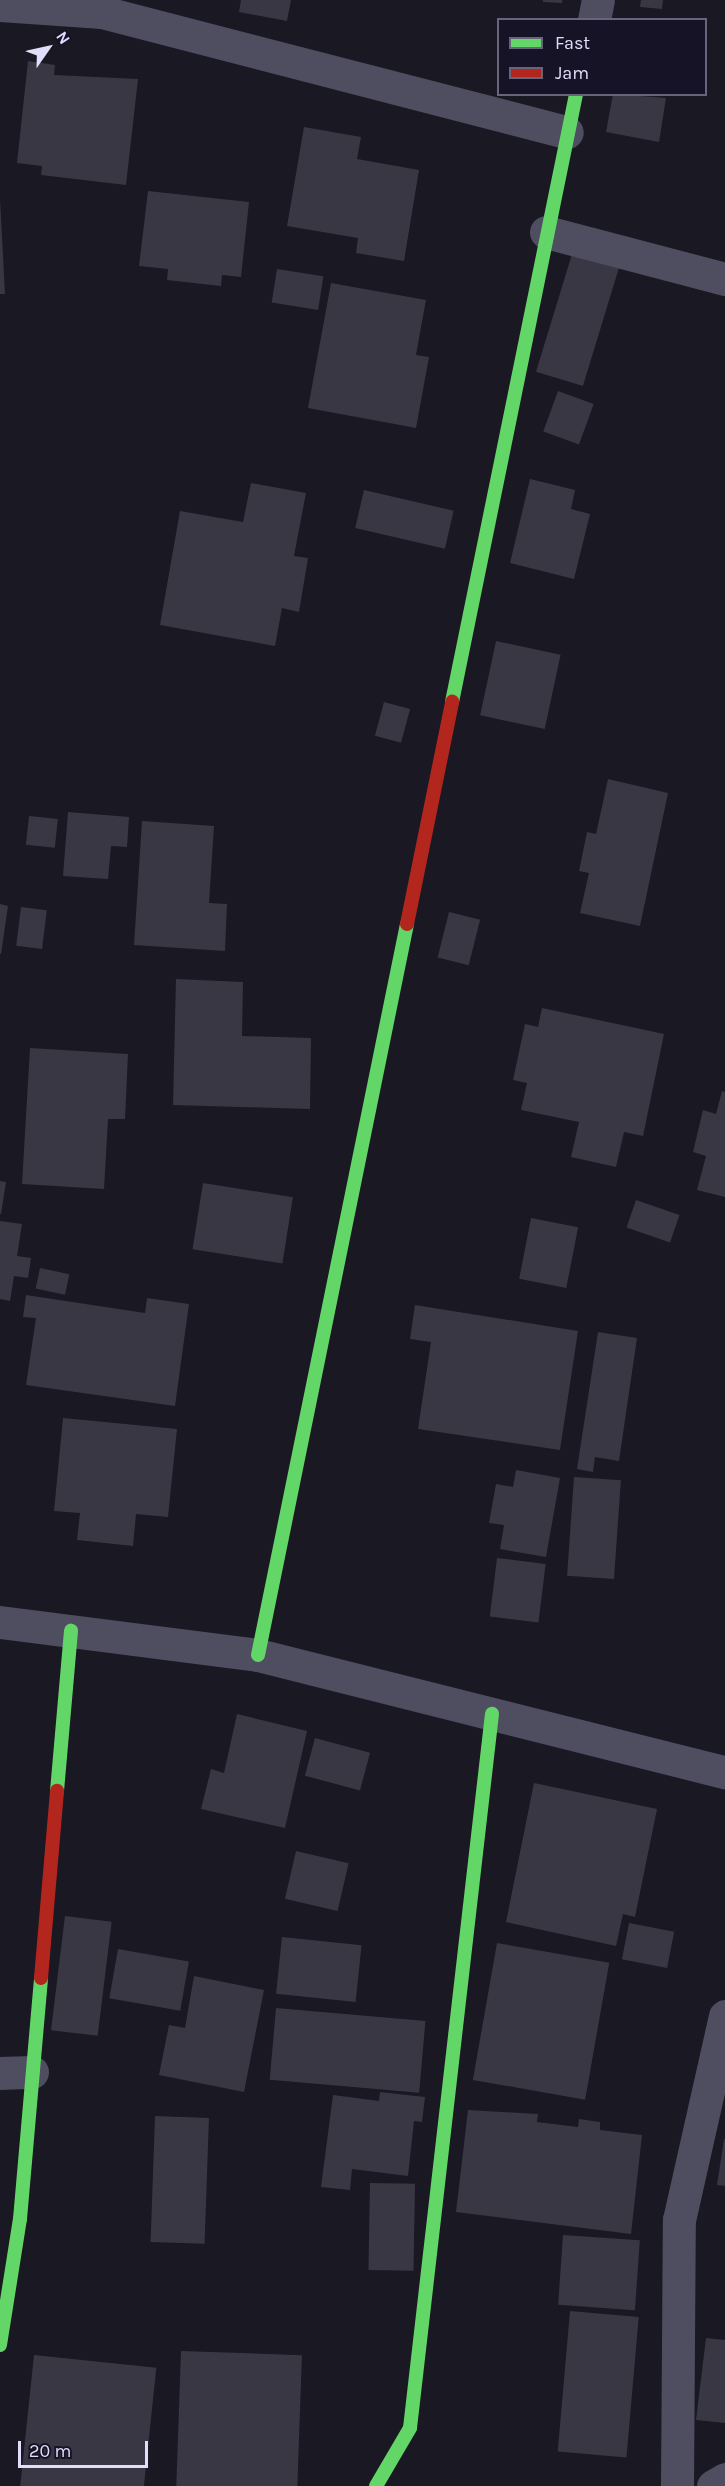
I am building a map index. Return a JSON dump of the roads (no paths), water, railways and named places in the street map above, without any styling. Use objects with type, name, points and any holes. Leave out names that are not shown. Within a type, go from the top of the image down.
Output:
[{"type":"street","points":[[594,18],[598,0]]},
{"type":"street","points":[[0,5],[102,12],[567,132]]},
{"type":"street","points":[[258,1655],[576,96]]},
{"type":"street","points":[[546,232],[725,279]]},
{"type":"street","points":[[0,1622],[258,1655],[725,1772]]},
{"type":"street","points":[[0,2345],[20,2219],[70,1631]]},
{"type":"street","points":[[376,2486],[410,2428],[492,1714]]},
{"type":"street","points":[[677,2486],[679,2220],[725,2016]]},
{"type":"street","points":[[0,2073],[32,2073]]},
{"type":"street","points":[[714,2486],[725,2479]]}]
